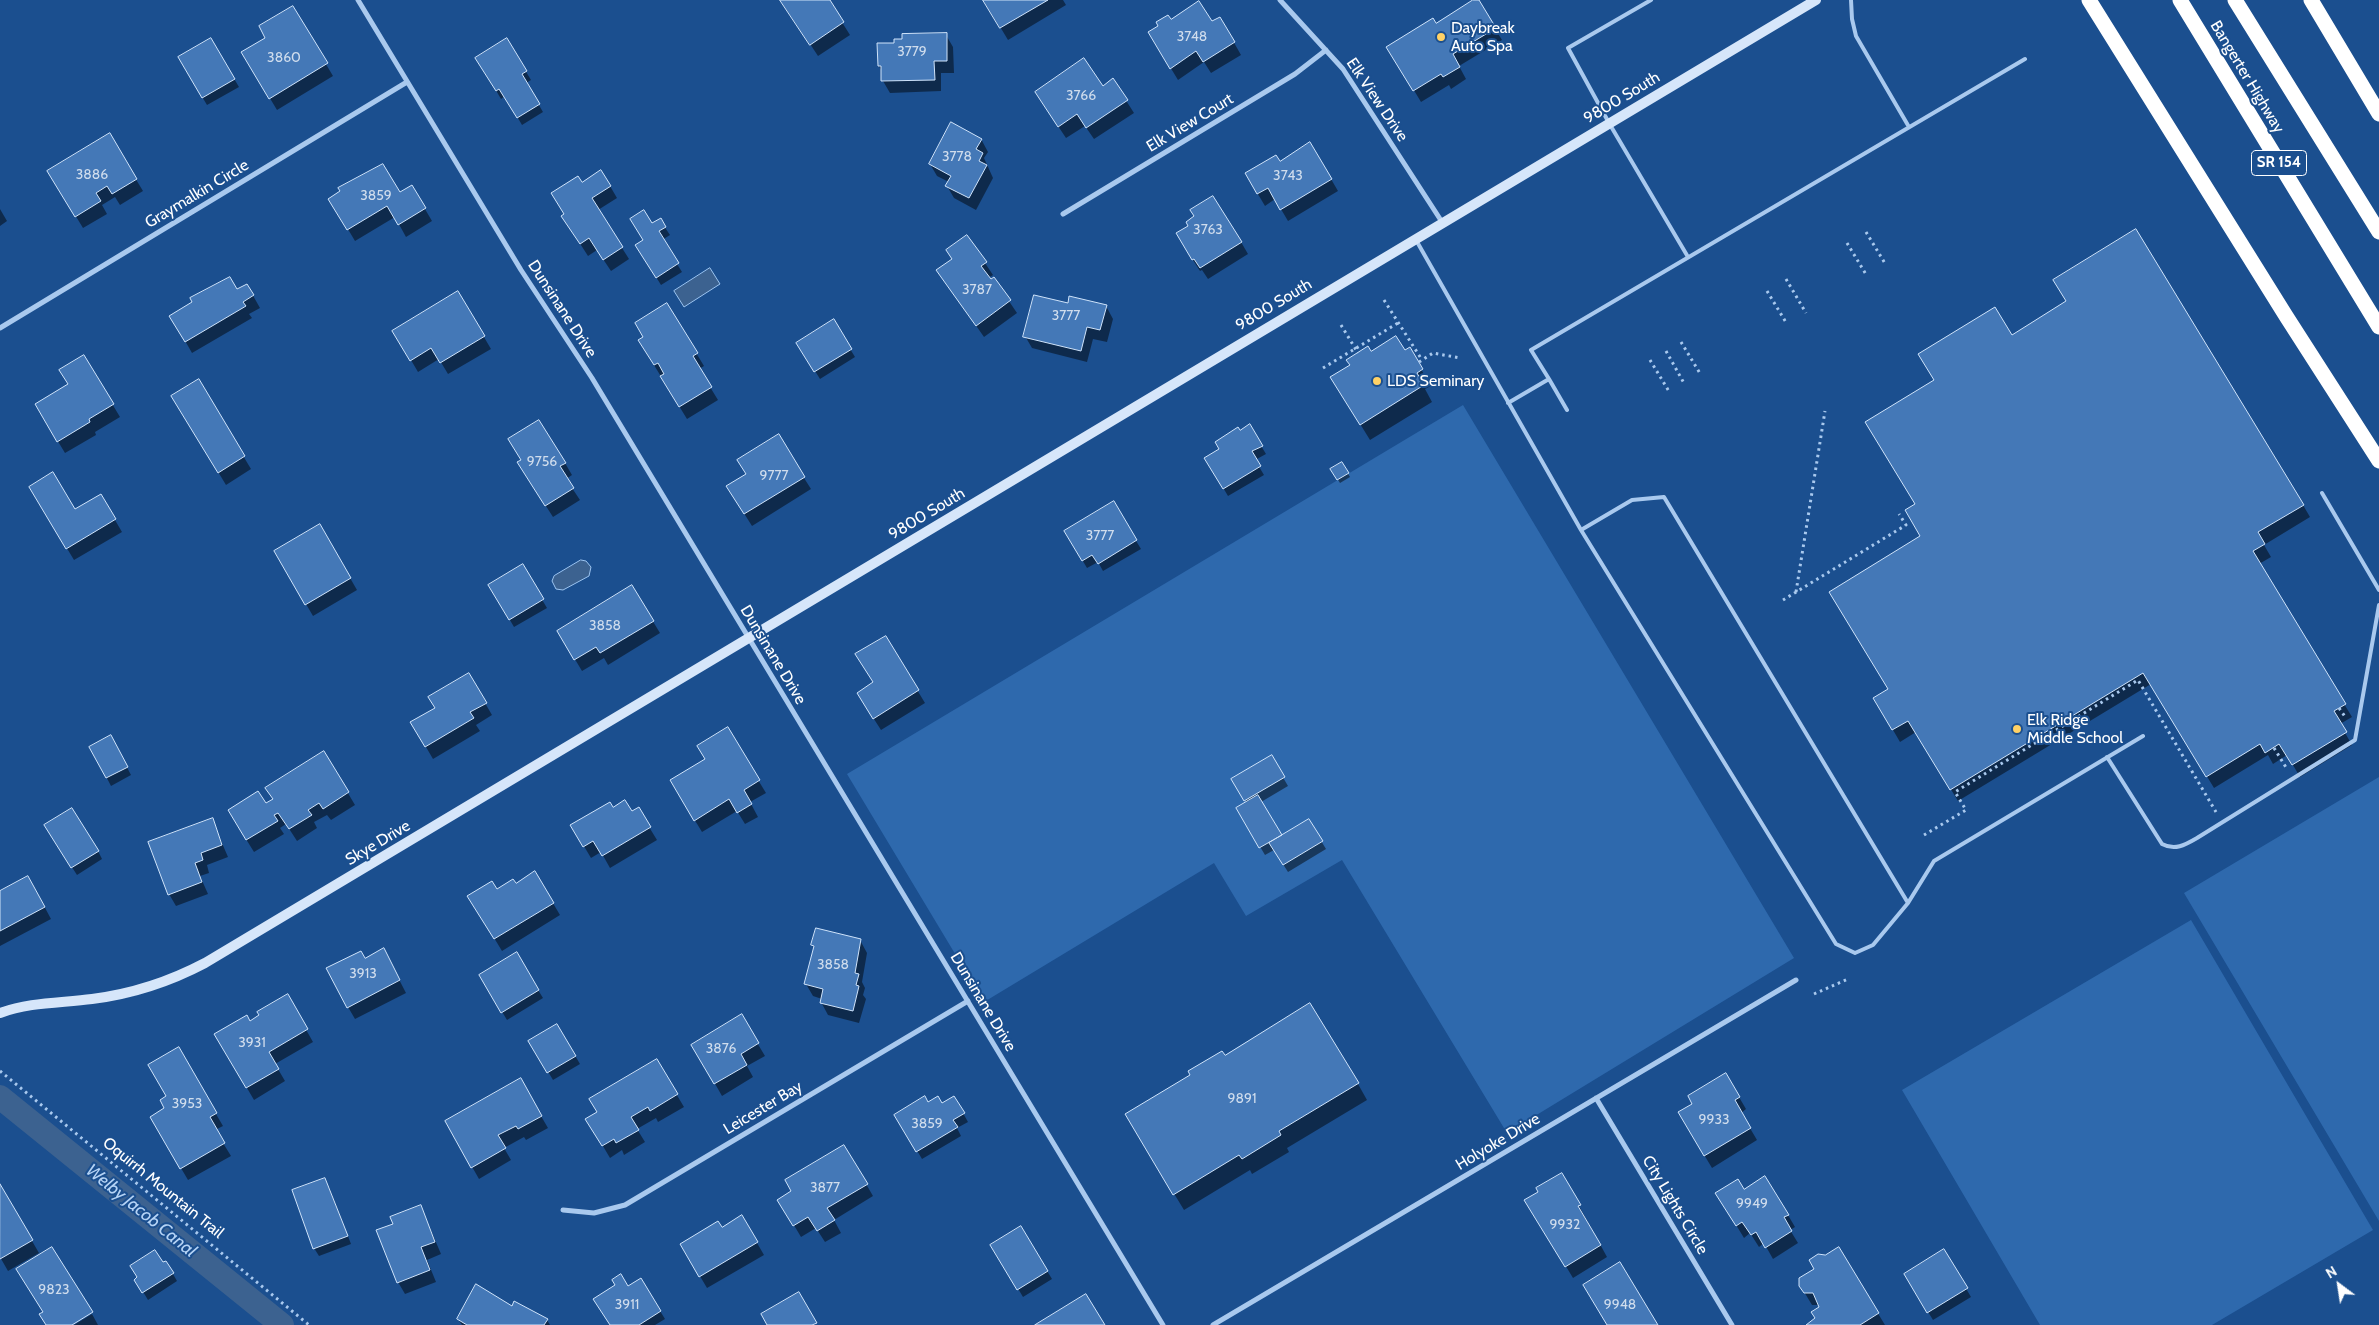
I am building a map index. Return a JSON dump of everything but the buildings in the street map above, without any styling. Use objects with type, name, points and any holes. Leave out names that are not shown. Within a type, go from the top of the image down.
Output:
[{"type":"highway","points":[[2089,0],[2286,316],[2379,461]]},
{"type":"highway","name":"Bangerter Highway","points":[[2180,0],[2379,327]]},
{"type":"highway","name":"Bangerter Highway","points":[[2235,0],[2379,232]]},
{"type":"highway","points":[[2311,0],[2379,114]]},
{"type":"main road","name":"9800 South","points":[[749,639],[1415,238],[1816,0]]},
{"type":"main road","name":"Skye Drive","points":[[0,1013],[43,1004],[114,996],[162,984],[187,972],[749,639]]},
{"type":"street","name":"Dunsinane Drive","points":[[358,0],[521,270],[597,387],[1163,1325]]},
{"type":"street","name":"Elk View Drive","points":[[1280,0],[1326,50],[1359,90],[1442,222]]},
{"type":"street","name":"Elk View Court","points":[[1063,214],[1295,74],[1326,50]]},
{"type":"street","name":"Graymalkin Circle","points":[[0,328],[408,82]]},
{"type":"street","name":"Holyoke Drive","points":[[1213,1325],[1796,980]]},
{"type":"street","name":"Leicester Bay","points":[[563,1210],[594,1213],[624,1205],[968,1001]]},
{"type":"street","name":"City Lights Circle","points":[[1596,1098],[1732,1325]]},
{"type":"lane","points":[[1650,0],[1568,48],[1609,123],[1688,257]]},
{"type":"lane","points":[[1851,0],[1852,20],[1856,36],[1909,127]]},
{"type":"lane","points":[[1567,410],[1531,350],[2025,59]]},
{"type":"lane","points":[[1415,238],[1581,530],[1836,944],[1855,952],[1873,946],[1908,903],[1934,861],[2143,736]]},
{"type":"lane","points":[[1508,403],[1548,379]]},
{"type":"lane","points":[[2322,493],[2379,590]]},
{"type":"lane","points":[[1581,530],[1632,500],[1664,497],[1908,903]]},
{"type":"lane","points":[[2107,757],[2162,844],[2170,848],[2182,846],[2294,780],[2355,740],[2379,605]]},
{"type":"path","points":[[1866,232],[1886,265]]},
{"type":"path","points":[[1847,243],[1867,276]]},
{"type":"path","points":[[1786,279],[1806,313]]},
{"type":"path","points":[[1767,291],[1787,324]]},
{"type":"path","points":[[1384,300],[1420,361],[1433,353],[1460,358]]},
{"type":"path","points":[[1323,368],[1398,323]]},
{"type":"path","points":[[1341,325],[1358,353]]},
{"type":"path","points":[[1681,342],[1702,375]]},
{"type":"path","points":[[1666,351],[1685,385]]},
{"type":"path","points":[[1650,360],[1670,394]]},
{"type":"path","points":[[1796,592],[1825,411]]},
{"type":"path","points":[[1783,600],[1906,525],[1899,514]]},
{"type":"path","points":[[1924,835],[1966,810],[1955,792],[2138,680],[2223,822]]},
{"type":"path","points":[[2274,748],[2294,780]]},
{"type":"path","points":[[1814,994],[1848,979]]},
{"type":"path","name":"Oquirrh Mountain Trail","points":[[0,1071],[309,1325]]},
{"type":"shaded area","points":[[710,268],[720,284],[684,307],[674,291]]},
{"type":"shaded area","points":[[1463,405],[1794,958],[1507,1133],[1342,860],[1246,916],[1214,863],[984,1002],[847,774]]},
{"type":"shaded area","points":[[581,560],[586,561],[591,567],[589,576],[563,590],[556,589],[552,581],[554,576]]},
{"type":"shaded area","points":[[2379,777],[2379,1221],[2184,893]]},
{"type":"shaded area","points":[[2191,920],[2373,1230],[2212,1325],[2040,1325],[1902,1090]]},
{"type":"waterway","name":"Welby Jacob Canal","points":[[0,1097],[282,1325]]},
{"type":"place","name":"Daybreak Auto Spa","points":[[1441,37]]},
{"type":"place","name":"LDS Seminary","points":[[1377,381]]},
{"type":"place","name":"Elk Ridge Middle School","points":[[2017,729]]}]
